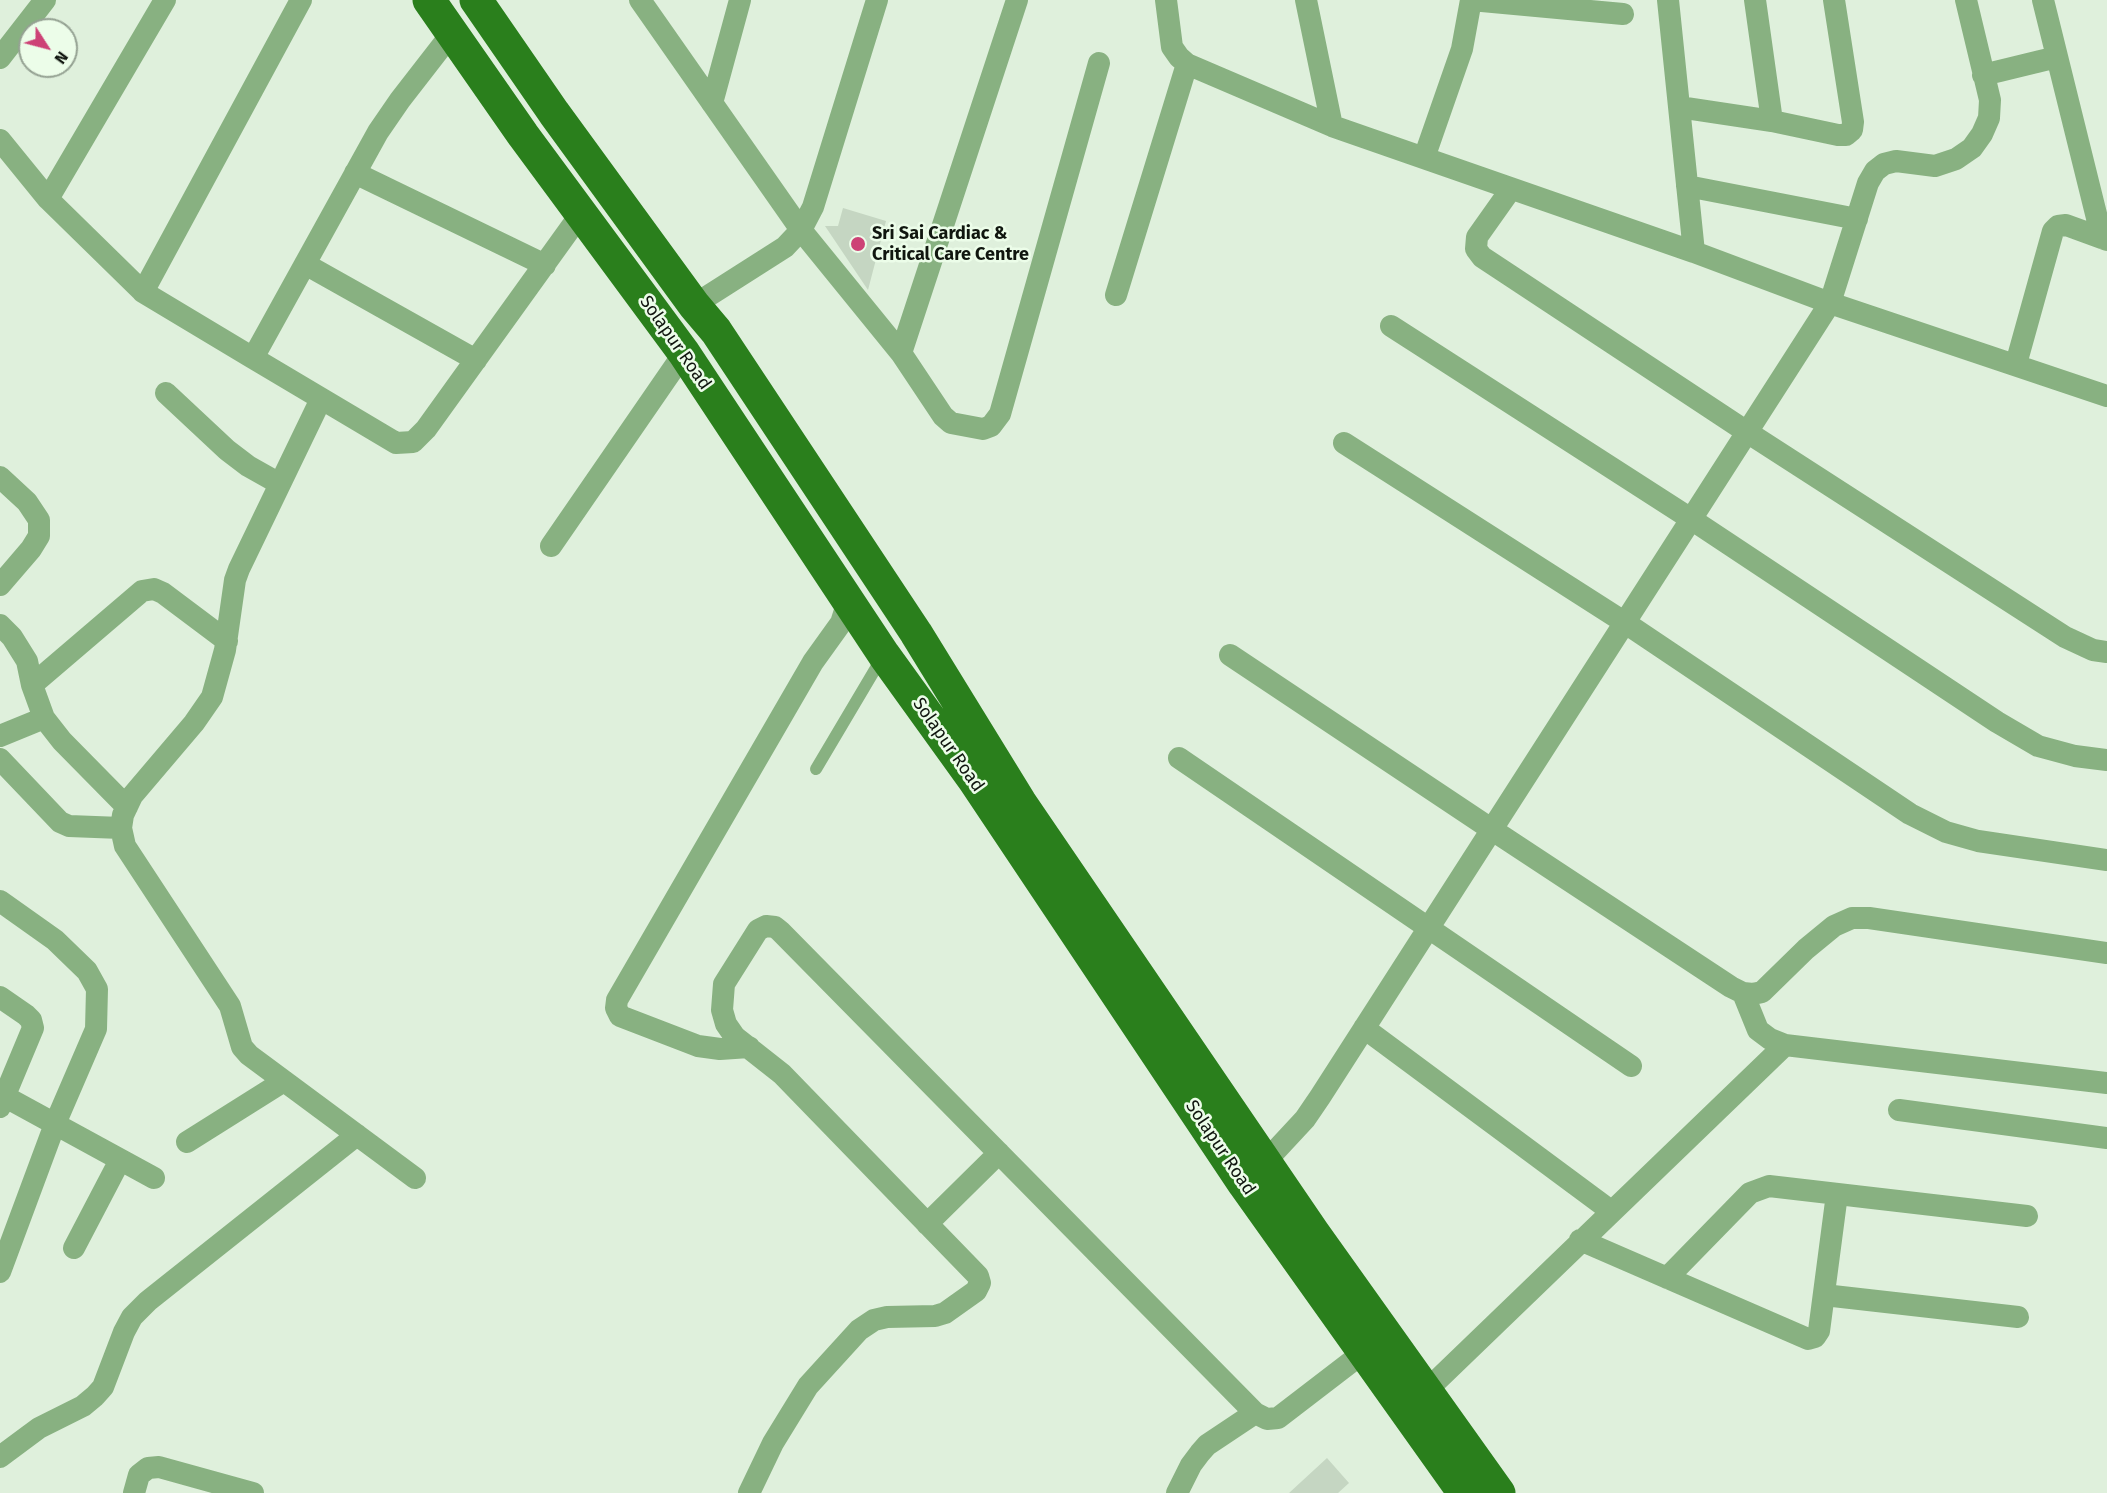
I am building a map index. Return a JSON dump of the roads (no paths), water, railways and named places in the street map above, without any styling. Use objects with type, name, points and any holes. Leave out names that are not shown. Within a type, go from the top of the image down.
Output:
[{"type":"main road","name":"Solapur Road","points":[[429,0],[580,215],[684,353],[884,655],[986,773]]},
{"type":"main road","name":"Solapur Road","points":[[476,0],[561,122],[694,305],[716,331],[916,633],[986,773],[1244,1184],[1464,1493]]},
{"type":"main road","name":"Solapur Road","points":[[1009,810],[1266,1161],[1313,1232],[1499,1493]]},
{"type":"street","points":[[0,58],[45,0]]},
{"type":"street","points":[[48,199],[165,0]]},
{"type":"street","points":[[143,292],[301,0]]},
{"type":"street","points":[[640,0],[801,230],[901,353],[943,416],[951,423],[982,429],[991,426],[1000,414],[1099,63]]},
{"type":"street","points":[[712,103],[740,0]]},
{"type":"street","points":[[694,305],[785,247],[801,230],[813,207],[877,0]]},
{"type":"street","points":[[901,353],[1017,0]]},
{"type":"street","points":[[1166,0],[1172,47],[1187,64],[1332,126],[1694,252],[1830,303],[2107,396]]},
{"type":"street","points":[[1306,0],[1332,126]]},
{"type":"street","points":[[1424,158],[1462,49],[1471,0],[1623,15]]},
{"type":"street","points":[[1668,0],[1694,252]]},
{"type":"street","points":[[1755,0],[1772,121]]},
{"type":"street","points":[[1679,107],[1846,135],[1852,130],[1853,122],[1834,0]]},
{"type":"street","points":[[1244,1184],[1269,1165],[1266,1161],[1305,1119],[1830,303],[1868,183],[1875,171],[1884,164],[1896,161],[1935,166],[1956,159],[1972,148],[1982,134],[1989,118],[1989,100],[1966,0]]},
{"type":"street","points":[[2043,0],[2104,239]]},
{"type":"street","points":[[253,358],[378,132],[452,33]]},
{"type":"street","points":[[1983,75],[2057,57]]},
{"type":"street","points":[[1116,295],[1187,64]]},
{"type":"street","points":[[0,140],[48,199],[143,292],[396,443],[413,442],[426,429],[580,215]]},
{"type":"street","points":[[355,173],[545,265]]},
{"type":"street","points":[[1687,186],[1857,219]]},
{"type":"street","points":[[1511,189],[1477,237],[1476,249],[1482,257],[1746,432],[2065,637],[2093,650],[2107,652]]},
{"type":"street","points":[[2016,364],[2053,231],[2058,226],[2066,225],[2104,239]]},
{"type":"street","points":[[305,264],[476,360]]},
{"type":"street","points":[[1391,326],[1691,519],[1997,722],[2038,746],[2075,756],[2107,760]]},
{"type":"street","points":[[551,546],[684,353]]},
{"type":"street","points":[[166,393],[227,450],[248,466],[280,484]]},
{"type":"street","points":[[321,399],[239,569],[220,674],[212,697],[194,723],[132,796],[124,817],[125,846],[230,1006],[242,1047],[249,1055],[415,1178]]},
{"type":"street","points":[[1344,443],[1624,622],[1910,814],[1946,832],[1978,841],[2107,860]]},
{"type":"street","points":[[0,477],[27,502],[39,520],[39,536],[31,549],[0,585]]},
{"type":"street","points":[[32,685],[142,591],[154,589],[163,592],[227,640]]},
{"type":"street","points":[[760,1056],[698,1046],[620,1017],[616,1008],[617,1000],[813,662],[841,623],[848,601]]},
{"type":"street","points":[[0,625],[12,637],[27,661],[32,685],[44,718],[124,817]]},
{"type":"street","points":[[1230,655],[1743,993],[1762,992],[1806,949],[1834,926],[1852,918],[1869,918],[2107,953]]},
{"type":"street","points":[[0,736],[44,718]]},
{"type":"street","points":[[1179,758],[1631,1066]]},
{"type":"street","points":[[0,759],[60,822],[69,826],[124,817]]},
{"type":"street","points":[[0,901],[55,940],[87,971],[97,989],[96,1029],[55,1124],[0,1272]]},
{"type":"street","points":[[750,1493],[773,1443],[808,1386],[859,1330],[874,1320],[887,1317],[935,1316],[945,1313],[976,1291],[980,1283],[978,1276],[760,1056],[735,1037],[726,1023],[722,1010],[724,984],[758,930],[766,926],[775,927],[822,973],[1255,1413],[1268,1419],[1278,1418],[1364,1352]]},
{"type":"street","points":[[1743,993],[1758,1030],[1770,1039],[1785,1045],[2107,1083]]},
{"type":"street","points":[[0,997],[26,1015],[31,1020],[33,1028],[1,1099],[55,1124],[154,1178]]},
{"type":"street","points":[[1364,1028],[1611,1211]]},
{"type":"street","points":[[1426,1390],[1785,1045]]},
{"type":"street","points":[[187,1142],[284,1081]]},
{"type":"street","points":[[1899,1110],[2107,1138]]},
{"type":"street","points":[[0,1457],[39,1428],[83,1406],[103,1387],[132,1317],[148,1301],[357,1135]]},
{"type":"street","points":[[927,1224],[999,1153]]},
{"type":"street","points":[[74,1248],[120,1160]]},
{"type":"street","points":[[1667,1278],[1750,1193],[1769,1186],[2027,1216]]},
{"type":"street","points":[[1580,1240],[1808,1339],[1815,1337],[1819,1331],[1837,1194]]},
{"type":"street","points":[[1824,1295],[2018,1317]]},
{"type":"street","points":[[1177,1493],[1191,1465],[1207,1445],[1255,1413]]},
{"type":"street","points":[[134,1493],[139,1475],[148,1467],[159,1467],[254,1493]]},
{"type":"lane","points":[[816,769],[884,655]]},
{"type":"place","name":"Sri Sai Cardiac & Critical Care Centre","points":[[858,244]]}]
